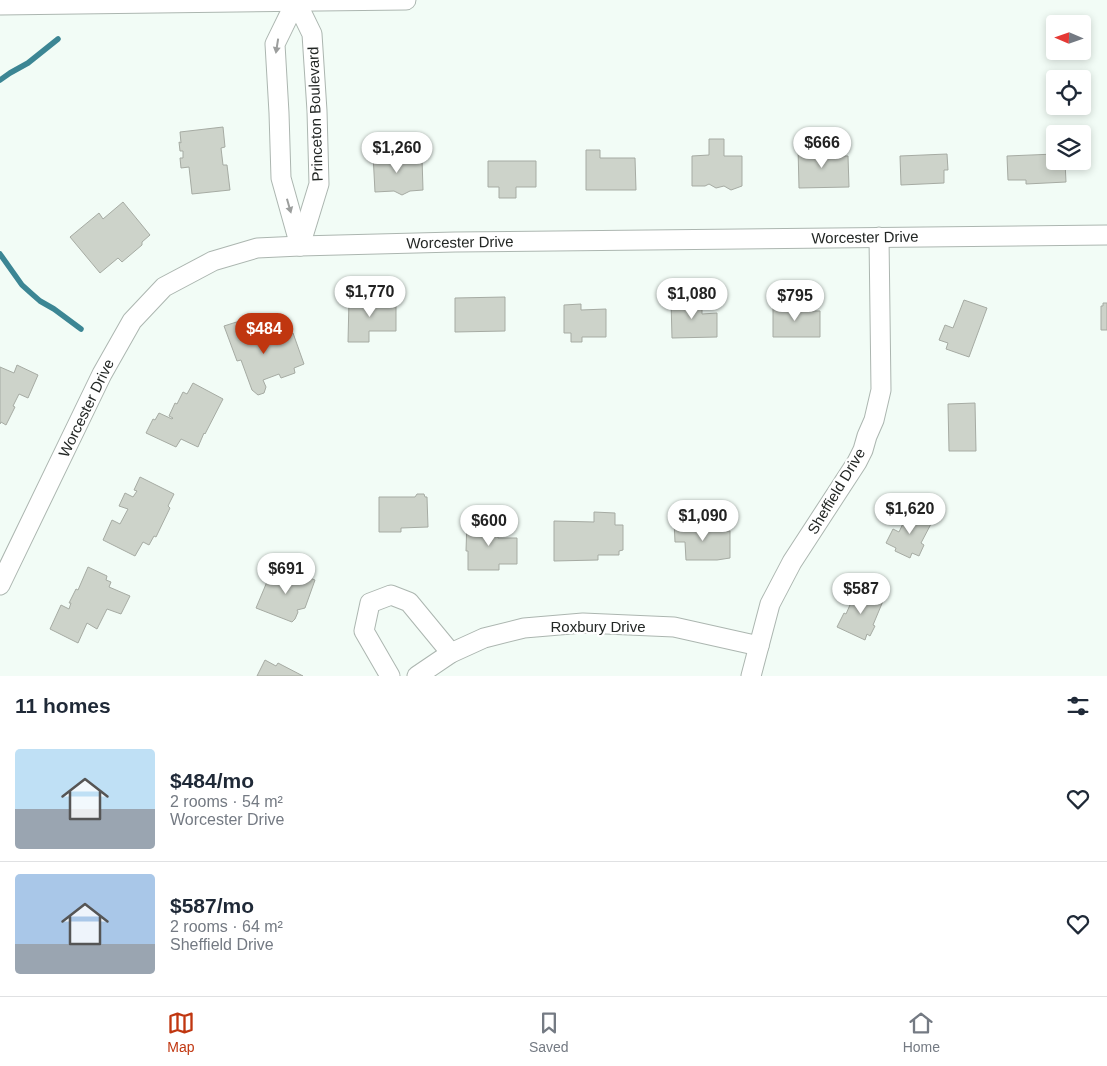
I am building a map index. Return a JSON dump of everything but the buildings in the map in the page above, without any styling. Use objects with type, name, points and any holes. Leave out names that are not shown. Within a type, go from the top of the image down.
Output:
[{"type":"street","points":[[0,5],[406,0]]},
{"type":"street","points":[[296,1],[275,44],[281,178],[300,246]]},
{"type":"street","name":"Princeton Boulevard","points":[[296,1],[312,34],[318,111],[319,184],[300,246]]},
{"type":"street","name":"Worcester Drive","points":[[0,585],[102,374],[132,321],[164,287],[214,261],[257,248],[300,246],[455,242],[1107,235]]},
{"type":"street","name":"Sheffield Drive","points":[[751,676],[770,604],[792,562],[857,462],[874,420],[882,390],[879,237]]},
{"type":"street","points":[[390,676],[364,631],[370,604],[391,594],[409,602],[451,653]]},
{"type":"street","name":"Roxbury Drive","points":[[417,676],[451,653],[484,638],[524,628],[583,623],[674,627],[759,646]]},
{"type":"waterway","points":[[0,80],[28,63],[58,39]]},
{"type":"waterway","points":[[0,254],[22,285],[40,301],[81,329]]}]
